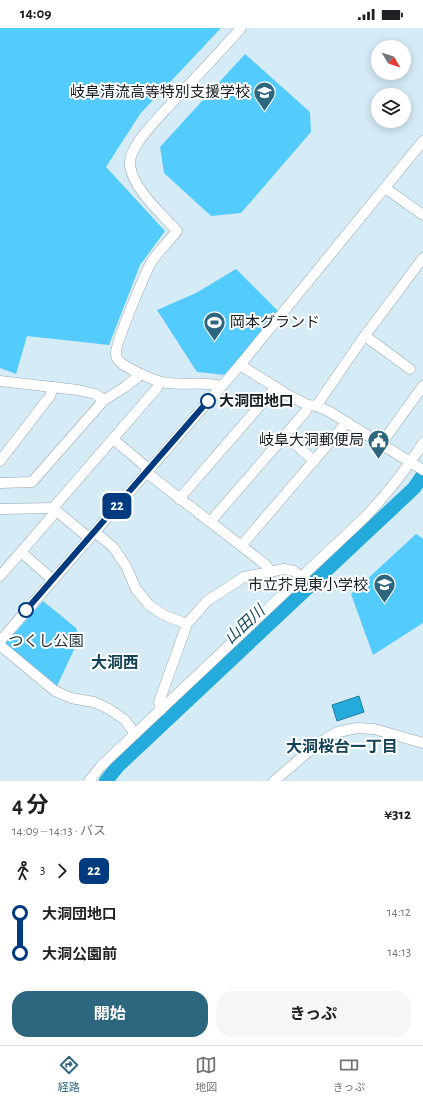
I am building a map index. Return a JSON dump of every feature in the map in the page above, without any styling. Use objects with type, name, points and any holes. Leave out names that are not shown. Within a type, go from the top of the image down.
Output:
[{"type":"street","points":[[221,386],[213,384],[160,382],[141,374],[119,361],[116,353],[120,337],[143,278],[152,261],[178,231],[138,188],[132,174],[130,156],[139,141],[241,28]]},
{"type":"street","points":[[0,641],[240,365],[423,141]]},
{"type":"street","points":[[386,188],[423,215]]},
{"type":"street","points":[[210,522],[306,411],[319,402],[365,336],[423,258]]},
{"type":"street","points":[[365,336],[410,369]]},
{"type":"street","points":[[240,365],[276,387],[312,406],[330,412],[418,466]]},
{"type":"street","points":[[0,483],[32,482],[104,400],[125,387],[141,374]]},
{"type":"street","points":[[0,382],[78,390],[95,394],[104,400]]},
{"type":"street","points":[[0,576],[53,515],[53,508],[157,388],[160,382]]},
{"type":"street","points":[[381,444],[423,386]]},
{"type":"street","points":[[0,461],[50,396],[52,387]]},
{"type":"street","points":[[179,499],[276,387]]},
{"type":"street","points":[[240,546],[347,422]]},
{"type":"street","points":[[285,436],[314,461]]},
{"type":"street","points":[[113,439],[145,466],[147,472],[179,499],[266,565],[270,571]]},
{"type":"street","points":[[89,781],[101,766],[376,506],[386,494],[418,466],[423,443]]},
{"type":"street","points":[[1,511],[53,508],[92,535],[113,547],[126,566],[136,589],[149,605],[164,615],[187,624]]},
{"type":"street","points":[[21,552],[53,580]]},
{"type":"street","points":[[161,710],[159,702],[187,624],[207,601],[244,577],[284,569],[294,571],[301,577]]},
{"type":"street","points":[[0,644],[20,663],[55,691],[71,698],[94,702],[109,708],[125,720],[135,734]]},
{"type":"street","points":[[274,781],[314,747],[338,732],[358,728],[374,729],[423,743]]},
{"type":"green space","points":[[0,28],[221,28],[140,114],[106,167],[165,231],[140,265],[109,345],[27,336],[16,374],[0,368]]},
{"type":"green space","points":[[245,54],[310,112],[311,132],[241,213],[211,216],[164,173],[160,147]]},
{"type":"green space","name":"岡本グランド","points":[[236,269],[279,312],[225,375],[197,372],[157,310],[196,293]]},
{"type":"green space","points":[[416,534],[423,539],[423,623],[373,655],[351,594]]},
{"type":"green space","name":"つくし公園","points":[[43,601],[76,628],[79,639],[56,688],[4,645]]},
{"type":"shaded area","points":[[359,696],[364,712],[337,721],[332,705]]},
{"type":"waterway","name":"山田川","points":[[106,781],[118,766],[414,488],[423,475]]},
{"type":"bus line","name":"22","points":[[26,610],[208,401]]},
{"type":"place","name":"岐阜清流高等特別支援学校","points":[[265,112]]},
{"type":"place","name":"岡本グランド","points":[[215,342]]},
{"type":"place","name":"大洞団地口","points":[[208,401]]},
{"type":"place","name":"岐阜大洞郵便局","points":[[379,460]]},
{"type":"place","name":"市立芥見東小学校","points":[[384,604]]},
{"type":"district","name":"大洞西","points":[[115,662]]},
{"type":"district","name":"大洞桜台一丁目","points":[[342,746]]}]
